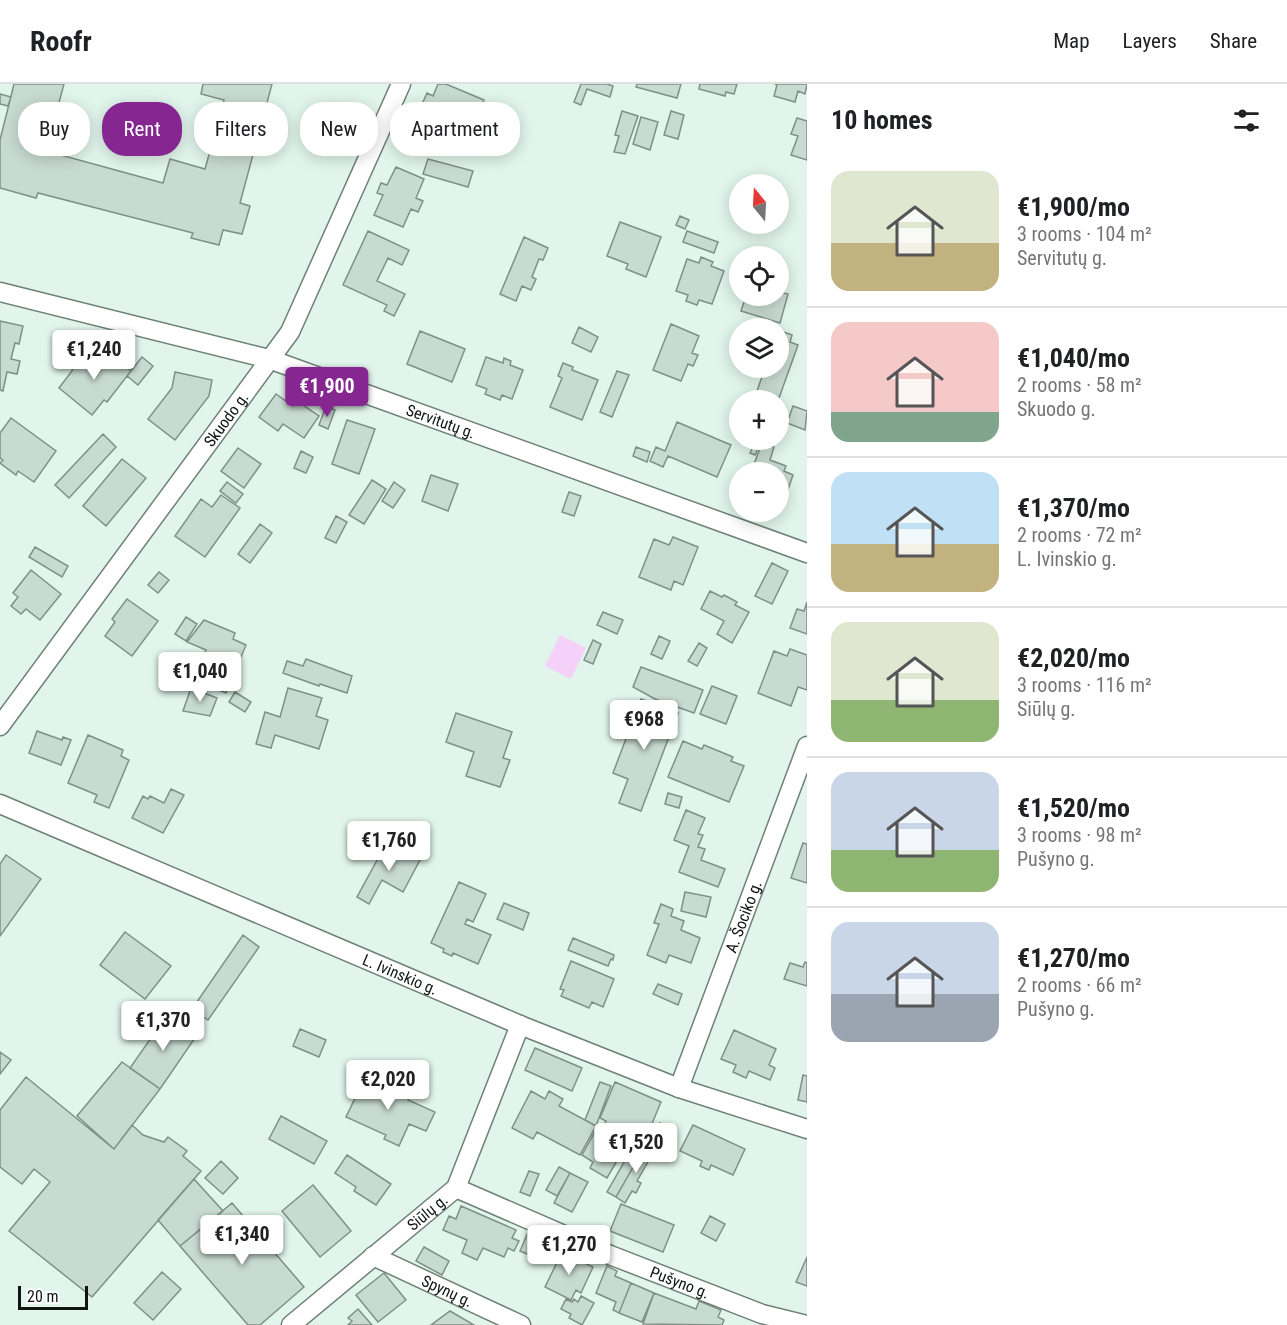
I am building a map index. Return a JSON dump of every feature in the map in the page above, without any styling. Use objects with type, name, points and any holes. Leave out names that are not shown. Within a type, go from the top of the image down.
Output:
[{"type":"street","name":"Skuodo g.","points":[[0,726],[290,332],[401,84]]},
{"type":"street","name":"Servitutų g.","points":[[0,292],[269,359],[807,553]]},
{"type":"street","name":"A. Šociko g.","points":[[679,1088],[807,746]]},
{"type":"street","name":"L. Ivinskio g.","points":[[0,804],[520,1025],[679,1088],[807,1129]]},
{"type":"street","name":"Siūlų g.","points":[[291,1325],[456,1188],[520,1025]]},
{"type":"street","name":"Pušyno g.","points":[[456,1188],[610,1255],[762,1314],[807,1325]]},
{"type":"street","name":"Spynų g.","points":[[374,1256],[521,1325]]},
{"type":"shaded area","points":[[560,635],[586,648],[571,679],[545,666]]},
{"type":"building","points":[[14,84],[64,84],[59,102],[18,102],[18,156],[64,156],[163,183],[170,159],[205,169],[209,156],[253,156],[240,203],[250,206],[242,234],[223,230],[219,245],[191,238],[193,233],[38,193],[36,198],[0,188],[0,140]]},
{"type":"building","points":[[203,84],[272,84],[267,102],[223,102],[224,100],[201,94]]},
{"type":"building","points":[[438,84],[446,84],[484,100],[483,102],[423,102],[427,93],[433,96]]},
{"type":"building","points":[[581,84],[613,86],[610,97],[587,89],[581,105],[574,102]]},
{"type":"building","points":[[637,84],[681,84],[677,98],[636,87]]},
{"type":"building","points":[[700,84],[737,84],[734,94],[726,92],[725,96],[699,89]]},
{"type":"building","points":[[775,84],[807,85],[805,94],[798,91],[795,102],[774,96],[777,85]]},
{"type":"building","points":[[0,94],[11,97],[8,106],[0,104]]},
{"type":"building","points":[[622,111],[638,116],[625,154],[614,152],[619,136],[615,135]]},
{"type":"building","points":[[671,111],[684,115],[678,139],[664,135]]},
{"type":"building","points":[[641,117],[658,122],[650,150],[633,144]]},
{"type":"building","points":[[797,118],[807,121],[807,160],[791,155],[798,136],[791,134]]},
{"type":"building","points":[[428,159],[473,171],[468,187],[423,174]]},
{"type":"building","points":[[396,167],[424,179],[416,198],[423,201],[418,212],[411,209],[403,227],[374,215],[383,195],[377,193],[381,183],[387,185]]},
{"type":"building","points":[[680,216],[689,220],[685,229],[676,225]]},
{"type":"building","points":[[620,222],[661,237],[646,277],[626,269],[628,264],[607,256]]},
{"type":"building","points":[[368,231],[409,250],[402,265],[388,258],[377,281],[405,294],[394,316],[384,311],[387,305],[343,285]]},
{"type":"building","points":[[687,231],[718,242],[714,253],[683,242]]},
{"type":"building","points":[[524,237],[548,248],[543,260],[539,259],[532,277],[536,279],[531,290],[522,286],[516,301],[500,294]]},
{"type":"building","points":[[701,257],[713,262],[711,266],[724,271],[712,304],[699,300],[697,305],[686,301],[688,295],[676,291],[687,259],[699,263]]},
{"type":"building","points":[[743,306],[785,306],[781,318],[764,318],[741,311]]},
{"type":"building","points":[[0,321],[23,326],[19,344],[15,343],[11,359],[20,361],[17,374],[7,372],[3,391],[0,390]]},
{"type":"building","points":[[671,324],[699,336],[692,353],[698,355],[693,366],[688,364],[681,381],[653,370]]},
{"type":"building","points":[[579,327],[598,337],[591,352],[572,343]]},
{"type":"building","points":[[420,331],[465,349],[452,382],[407,364]]},
{"type":"building","points":[[789,334],[792,335],[790,342],[798,345],[789,370]]},
{"type":"building","points":[[76,352],[118,361],[131,371],[107,402],[104,400],[92,415],[59,388],[72,371]]},
{"type":"building","points":[[142,357],[153,366],[138,385],[127,376]]},
{"type":"building","points":[[486,357],[503,363],[504,358],[511,361],[510,365],[523,370],[512,399],[502,395],[500,400],[485,394],[487,389],[476,385]]},
{"type":"building","points":[[563,363],[573,367],[572,370],[598,380],[582,420],[550,407],[562,378],[558,376]]},
{"type":"building","points":[[617,371],[629,375],[612,417],[600,412]]},
{"type":"building","points":[[175,372],[212,380],[209,396],[175,440],[148,419],[172,388]]},
{"type":"building","points":[[762,378],[786,378],[782,390],[757,390]]},
{"type":"building","points":[[276,394],[293,406],[297,401],[319,416],[304,438],[283,424],[278,431],[259,417]]},
{"type":"building","points":[[326,406],[335,410],[328,429],[319,425]]},
{"type":"building","points":[[793,406],[807,411],[805,430],[789,424]]},
{"type":"building","points":[[11,418],[56,451],[34,482],[18,471],[16,475],[0,463],[3,460],[0,458],[0,433]]},
{"type":"building","points":[[347,420],[375,429],[359,474],[332,464]]},
{"type":"building","points":[[677,422],[729,444],[729,450],[717,477],[668,456],[663,467],[650,461],[656,447],[665,451]]},
{"type":"building","points":[[103,434],[116,447],[69,498],[55,485]]},
{"type":"building","points":[[636,447],[650,452],[647,462],[633,456]]},
{"type":"building","points":[[238,448],[261,464],[244,488],[221,471]]},
{"type":"building","points":[[751,450],[757,450],[755,455],[750,453]]},
{"type":"building","points":[[759,450],[773,450],[770,460],[775,462],[755,462]]},
{"type":"building","points":[[301,451],[313,457],[306,473],[294,468]]},
{"type":"building","points":[[122,459],[146,478],[106,526],[83,506]]},
{"type":"building","points":[[789,473],[793,475],[789,487]]},
{"type":"building","points":[[431,475],[458,484],[448,511],[422,501]]},
{"type":"building","points":[[372,480],[386,489],[364,524],[349,515]]},
{"type":"building","points":[[227,482],[243,494],[236,503],[220,491]]},
{"type":"building","points":[[394,482],[405,490],[393,508],[382,501]]},
{"type":"building","points":[[569,492],[581,496],[574,516],[562,512]]},
{"type":"building","points":[[221,495],[240,508],[205,557],[175,536],[201,499],[212,507]]},
{"type":"building","points":[[336,516],[347,522],[336,543],[325,538]]},
{"type":"building","points":[[260,524],[272,533],[250,563],[238,554]]},
{"type":"building","points":[[673,537],[698,547],[683,585],[674,581],[671,590],[639,577],[654,539],[669,545]]},
{"type":"building","points":[[35,547],[68,566],[62,577],[29,557]]},
{"type":"building","points":[[772,563],[788,571],[772,604],[755,596]]},
{"type":"building","points":[[31,570],[61,594],[40,620],[26,609],[21,614],[11,606],[18,597],[13,593]]},
{"type":"building","points":[[159,572],[169,580],[158,593],[148,585]]},
{"type":"building","points":[[710,591],[737,602],[735,605],[749,612],[732,643],[717,634],[724,621],[701,609]]},
{"type":"building","points":[[127,599],[158,621],[132,656],[105,636],[115,622],[112,619]]},
{"type":"building","points":[[807,602],[807,634],[790,628],[797,609],[804,611]]},
{"type":"building","points":[[603,612],[623,620],[617,634],[597,625]]},
{"type":"building","points":[[186,617],[197,624],[186,641],[175,634]]},
{"type":"building","points":[[204,620],[235,633],[233,639],[246,645],[226,693],[194,680],[206,650],[187,642]]},
{"type":"building","points":[[659,636],[670,641],[662,659],[651,654]]},
{"type":"building","points":[[593,640],[601,644],[593,664],[584,660]]},
{"type":"building","points":[[699,643],[707,648],[697,666],[688,661]]},
{"type":"building","points":[[790,649],[807,655],[807,690],[798,687],[791,706],[758,693],[774,651],[787,656]]},
{"type":"building","points":[[306,659],[352,676],[347,693],[283,673],[287,661],[303,666]]},
{"type":"building","points":[[641,667],[703,690],[694,713],[655,699],[633,687]]},
{"type":"building","points":[[712,686],[737,696],[726,724],[700,714]]},
{"type":"building","points":[[191,688],[217,698],[210,716],[183,711]]},
{"type":"building","points":[[288,688],[322,698],[316,716],[328,720],[319,749],[275,735],[271,748],[256,744],[265,712],[280,717]]},
{"type":"building","points":[[235,692],[251,702],[245,712],[229,702]]},
{"type":"building","points":[[641,699],[678,713],[641,811],[619,803],[628,779],[613,773]]},
{"type":"building","points":[[456,713],[512,732],[503,758],[510,760],[500,787],[466,776],[474,752],[446,742]]},
{"type":"building","points":[[37,731],[62,740],[63,737],[71,740],[61,765],[29,753]]},
{"type":"building","points":[[88,735],[123,750],[121,756],[129,760],[109,808],[94,802],[97,795],[68,783]]},
{"type":"building","points":[[683,741],[702,749],[704,745],[733,757],[731,761],[744,766],[729,802],[668,777]]},
{"type":"building","points":[[171,789],[184,795],[163,833],[132,818],[143,796],[148,799],[150,796],[164,803]]},
{"type":"building","points":[[668,793],[682,797],[679,808],[665,804]]},
{"type":"building","points":[[686,810],[705,818],[698,834],[703,835],[698,847],[705,849],[701,860],[725,869],[718,887],[679,872],[689,846],[674,840]]},
{"type":"building","points":[[387,842],[420,860],[403,892],[382,880],[369,904],[357,897]]},
{"type":"building","points":[[803,843],[807,844],[807,883],[791,878]]},
{"type":"building","points":[[6,855],[41,879],[0,936],[0,864]]},
{"type":"building","points":[[459,882],[486,894],[473,922],[467,919],[465,924],[491,935],[478,964],[453,953],[452,956],[443,952],[444,949],[431,943]]},
{"type":"building","points":[[685,892],[711,897],[706,917],[681,911]]},
{"type":"building","points":[[504,903],[529,913],[523,930],[497,919]]},
{"type":"building","points":[[661,904],[673,909],[671,916],[684,921],[681,930],[700,938],[691,963],[669,955],[666,963],[647,955],[659,924],[654,923]]},
{"type":"building","points":[[125,932],[171,966],[145,999],[100,965]]},
{"type":"building","points":[[243,935],[259,947],[208,1020],[192,1009]]},
{"type":"building","points":[[573,938],[614,955],[613,960],[611,959],[608,966],[568,950]]},
{"type":"building","points":[[571,961],[614,979],[603,1007],[592,1002],[589,1008],[561,996],[564,990],[560,989]]},
{"type":"building","points":[[805,962],[807,963],[807,986],[784,979],[790,963],[803,967]]},
{"type":"building","points":[[658,984],[682,994],[678,1005],[653,994]]},
{"type":"building","points":[[167,1015],[197,1035],[160,1089],[130,1068]]},
{"type":"building","points":[[300,1029],[326,1040],[319,1057],[293,1046]]},
{"type":"building","points":[[734,1030],[776,1049],[769,1065],[775,1068],[770,1080],[749,1071],[746,1078],[733,1072],[736,1065],[721,1059]]},
{"type":"building","points":[[535,1048],[582,1068],[572,1091],[525,1070]]},
{"type":"building","points":[[0,1052],[11,1060],[0,1074]]},
{"type":"building","points":[[122,1062],[160,1089],[114,1149],[77,1116]]},
{"type":"building","points":[[803,1075],[807,1076],[807,1102],[798,1100]]},
{"type":"building","points":[[26,1077],[114,1149],[132,1125],[143,1135],[164,1142],[168,1137],[187,1151],[183,1156],[201,1171],[92,1297],[9,1231],[50,1182],[34,1169],[22,1184],[0,1167],[0,1110]]},
{"type":"building","points":[[364,1080],[375,1085],[376,1081],[410,1096],[408,1100],[435,1112],[426,1131],[409,1124],[399,1146],[384,1139],[386,1135],[346,1117]]},
{"type":"building","points":[[600,1082],[611,1086],[596,1126],[585,1120]]},
{"type":"building","points":[[615,1082],[661,1102],[646,1138],[637,1134],[635,1139],[628,1136],[630,1131],[618,1126],[615,1133],[603,1128],[606,1121],[600,1118]]},
{"type":"building","points":[[531,1091],[545,1099],[549,1091],[563,1099],[559,1106],[596,1126],[580,1155],[537,1132],[533,1139],[512,1128]]},
{"type":"building","points":[[281,1116],[327,1141],[314,1164],[269,1139]]},
{"type":"building","points":[[660,1123],[674,1132],[664,1149],[649,1140]]},
{"type":"building","points":[[693,1125],[745,1149],[733,1175],[711,1165],[709,1170],[700,1166],[702,1161],[680,1151]]},
{"type":"building","points":[[596,1130],[625,1147],[607,1178],[590,1168],[593,1162],[582,1155]]},
{"type":"building","points":[[635,1143],[644,1148],[616,1197],[607,1192]]},
{"type":"building","points":[[647,1143],[656,1148],[637,1181],[641,1183],[636,1193],[632,1191],[625,1203],[616,1197]]},
{"type":"building","points":[[347,1155],[391,1184],[376,1205],[354,1191],[356,1187],[335,1173]]},
{"type":"building","points":[[221,1161],[238,1178],[223,1194],[205,1178]]},
{"type":"building","points":[[559,1167],[570,1173],[557,1196],[546,1190]]},
{"type":"building","points":[[529,1171],[539,1174],[530,1196],[520,1192]]},
{"type":"building","points":[[570,1173],[588,1182],[572,1212],[554,1203]]},
{"type":"building","points":[[194,1179],[223,1211],[180,1246],[158,1220]]},
{"type":"building","points":[[313,1185],[351,1231],[320,1257],[282,1211]]},
{"type":"building","points":[[232,1203],[304,1287],[260,1325],[248,1325],[180,1246]]},
{"type":"building","points":[[621,1204],[674,1225],[663,1252],[610,1231]]},
{"type":"building","points":[[461,1206],[516,1230],[512,1238],[519,1241],[514,1251],[508,1248],[504,1257],[483,1248],[477,1260],[462,1253],[467,1240],[443,1230],[449,1216],[456,1219]]},
{"type":"building","points":[[710,1216],[725,1224],[716,1241],[701,1233]]},
{"type":"building","points":[[529,1230],[547,1238],[539,1259],[520,1251]]},
{"type":"building","points":[[424,1247],[449,1261],[442,1275],[416,1261]]},
{"type":"building","points":[[562,1252],[593,1267],[581,1293],[576,1290],[571,1300],[545,1287]]},
{"type":"building","points":[[807,1257],[807,1286],[796,1282]]},
{"type":"building","points":[[607,1266],[617,1271],[615,1276],[631,1283],[619,1313],[613,1310],[616,1302],[596,1293]]},
{"type":"building","points":[[162,1272],[181,1289],[153,1320],[134,1303]]},
{"type":"building","points":[[384,1273],[406,1300],[378,1322],[356,1295]]},
{"type":"building","points":[[631,1283],[654,1293],[642,1322],[619,1313]]},
{"type":"building","points":[[654,1293],[696,1309],[699,1301],[721,1310],[718,1317],[724,1320],[722,1325],[643,1324]]},
{"type":"building","points":[[581,1296],[594,1303],[582,1325],[569,1318],[571,1314],[561,1309],[566,1299],[572,1302],[574,1299],[578,1302]]},
{"type":"building","points":[[358,1309],[372,1325],[348,1325],[352,1321],[348,1318]]},
{"type":"building","points":[[450,1311],[474,1325],[431,1325]]}]
